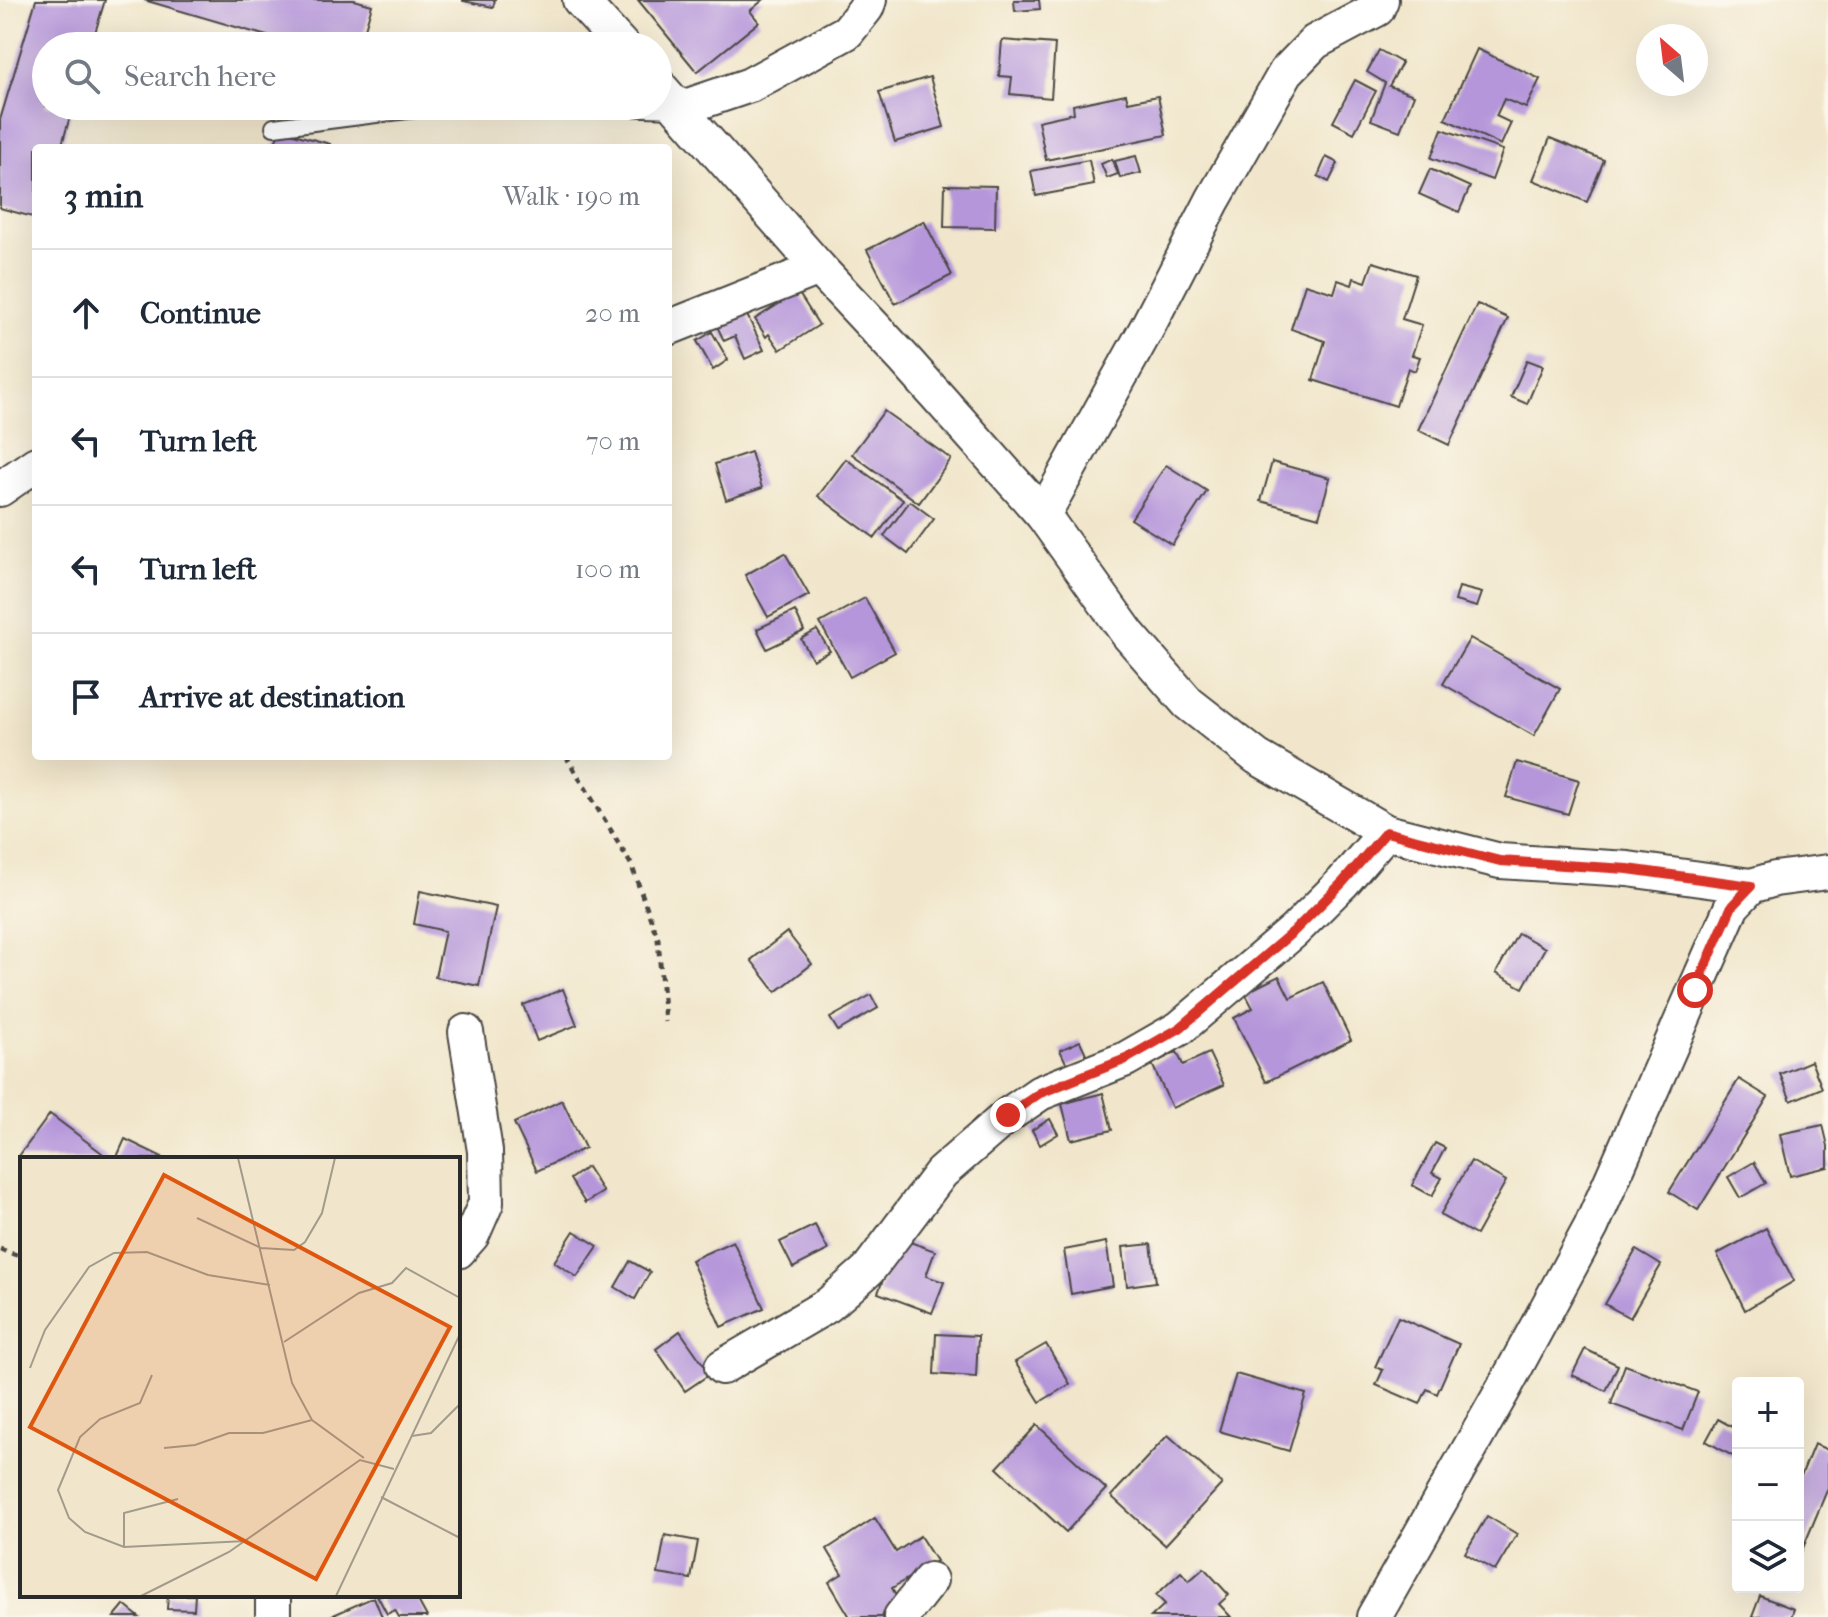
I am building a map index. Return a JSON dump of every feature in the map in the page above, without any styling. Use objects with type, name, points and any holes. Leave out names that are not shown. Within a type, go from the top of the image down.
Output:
[{"type":"street","points":[[580,0],[609,32]]},
{"type":"street","points":[[672,97],[750,85],[847,32],[869,0]]},
{"type":"street","points":[[1043,515],[1148,326],[1213,200],[1286,72],[1315,42],[1377,9],[1381,0]]},
{"type":"street","points":[[672,100],[1043,515],[1128,634],[1188,703],[1257,757],[1386,832],[1500,861],[1628,869],[1751,886],[1775,879],[1828,872]]},
{"type":"street","points":[[672,326],[819,268]]},
{"type":"street","points":[[0,489],[32,467]]},
{"type":"street","points":[[722,1367],[828,1305],[868,1270],[941,1173],[1008,1115],[1040,1093],[1126,1059],[1180,1028],[1294,931],[1343,882],[1386,832]]},
{"type":"street","points":[[1374,1615],[1503,1390],[1591,1227],[1721,928],[1732,906],[1751,886]]},
{"type":"street","points":[[460,1249],[472,1235],[486,1203],[485,1151],[466,1032]]},
{"type":"street","points":[[901,1617],[930,1580]]},
{"type":"lane","points":[[274,127],[329,120]]},
{"type":"path","points":[[568,760],[631,864],[658,939],[665,1022]]},
{"type":"path","points":[[0,1249],[20,1256]]},
{"type":"building","points":[[36,0],[105,0],[95,32],[32,32],[32,120],[69,120],[62,144],[32,144],[32,217],[0,208],[0,120]]},
{"type":"building","points":[[144,0],[354,0],[372,5],[364,32],[253,32]]},
{"type":"building","points":[[463,0],[495,0],[493,7]]},
{"type":"building","points":[[638,0],[763,0],[750,11],[759,22],[697,72],[672,41],[672,32],[664,32]]},
{"type":"building","points":[[1014,0],[1039,0],[1040,9],[1015,11]]},
{"type":"building","points":[[1002,40],[1055,44],[1051,98],[1010,94],[1012,77],[999,76]]},
{"type":"building","points":[[1477,49],[1540,79],[1526,108],[1504,99],[1496,116],[1511,123],[1501,145],[1445,119]]},
{"type":"building","points":[[1379,50],[1402,63],[1389,86],[1414,95],[1400,131],[1371,120],[1385,83],[1367,72]]},
{"type":"building","points":[[930,77],[944,127],[895,142],[879,92]]},
{"type":"building","points":[[1355,80],[1376,91],[1354,133],[1333,122]]},
{"type":"building","points":[[1126,94],[1128,102],[1158,96],[1166,135],[1046,160],[1038,121],[1074,113],[1073,105]]},
{"type":"building","points":[[1442,129],[1503,150],[1492,180],[1431,158]]},
{"type":"building","points":[[279,130],[330,144],[275,144]]},
{"type":"building","points":[[1550,138],[1604,160],[1587,202],[1533,180]]},
{"type":"building","points":[[1136,156],[1141,173],[1120,178],[1115,161]]},
{"type":"building","points":[[1326,157],[1338,163],[1329,182],[1318,176]]},
{"type":"building","points":[[1112,159],[1118,174],[1107,178],[1101,164]]},
{"type":"building","points":[[1089,160],[1094,185],[1036,196],[1031,171]]},
{"type":"building","points":[[1430,169],[1470,187],[1459,212],[1419,194]]},
{"type":"building","points":[[945,185],[996,186],[995,228],[944,227]]},
{"type":"building","points":[[924,221],[952,275],[895,304],[867,250]]},
{"type":"building","points":[[1373,262],[1416,275],[1402,319],[1422,325],[1412,355],[1420,357],[1415,371],[1408,368],[1396,406],[1313,380],[1325,341],[1291,329],[1305,284],[1334,293],[1338,280],[1352,285],[1354,278],[1366,282]]},
{"type":"building","points":[[798,292],[819,325],[780,350],[769,334],[766,337],[755,319]]},
{"type":"building","points":[[1477,304],[1508,318],[1449,445],[1418,430]]},
{"type":"building","points":[[745,311],[764,350],[745,359],[735,336],[724,341],[716,324]]},
{"type":"building","points":[[712,332],[728,360],[713,370],[697,341]]},
{"type":"building","points":[[1527,360],[1543,366],[1527,404],[1511,397]]},
{"type":"building","points":[[884,411],[951,459],[919,503],[852,454]]},
{"type":"building","points":[[751,452],[762,488],[726,500],[715,464]]},
{"type":"building","points":[[846,459],[903,500],[875,538],[818,496]]},
{"type":"building","points":[[1272,462],[1330,478],[1319,517],[1261,501]]},
{"type":"building","points":[[1166,465],[1207,491],[1172,545],[1131,519]]},
{"type":"building","points":[[910,501],[934,519],[908,554],[884,536]]},
{"type":"building","points":[[785,553],[809,595],[768,617],[745,575]]},
{"type":"building","points":[[1459,587],[1482,593],[1477,607],[1455,601]]},
{"type":"building","points":[[865,598],[895,652],[850,677],[820,623]]},
{"type":"building","points":[[795,611],[804,631],[767,649],[757,629]]},
{"type":"building","points":[[817,630],[830,651],[813,660],[801,639]]},
{"type":"building","points":[[1470,638],[1560,689],[1534,736],[1443,684]]},
{"type":"building","points":[[1517,762],[1579,780],[1568,814],[1506,797]]},
{"type":"building","points":[[420,891],[496,907],[479,986],[435,977],[445,931],[414,924]]},
{"type":"building","points":[[787,932],[812,964],[776,992],[751,960]]},
{"type":"building","points":[[1518,933],[1545,948],[1523,988],[1496,973]]},
{"type":"building","points":[[1279,976],[1290,998],[1323,982],[1351,1040],[1266,1082],[1234,1018],[1253,1008],[1245,993]]},
{"type":"building","points":[[563,989],[577,1025],[537,1041],[523,1005]]},
{"type":"building","points":[[871,995],[878,1008],[838,1031],[830,1018]]},
{"type":"building","points":[[1080,1041],[1088,1058],[1068,1067],[1060,1050]]},
{"type":"building","points":[[1177,1052],[1183,1065],[1209,1053],[1224,1085],[1172,1108],[1152,1064]]},
{"type":"building","points":[[1811,1061],[1822,1088],[1791,1101],[1780,1074]]},
{"type":"building","points":[[1739,1079],[1768,1097],[1698,1210],[1669,1192]]},
{"type":"building","points":[[1103,1093],[1112,1130],[1071,1140],[1062,1104]]},
{"type":"building","points":[[562,1100],[585,1148],[537,1171],[514,1123]]},
{"type":"building","points":[[50,1114],[107,1157],[20,1157]]},
{"type":"building","points":[[1050,1119],[1058,1134],[1040,1145],[1032,1130]]},
{"type":"building","points":[[1823,1125],[1828,1146],[1828,1167],[1790,1176],[1780,1134]]},
{"type":"building","points":[[125,1139],[162,1157],[117,1157]]},
{"type":"building","points":[[1435,1143],[1445,1148],[1432,1173],[1442,1178],[1432,1196],[1412,1185]]},
{"type":"building","points":[[1471,1161],[1506,1181],[1476,1235],[1440,1215]]},
{"type":"building","points":[[1754,1162],[1766,1183],[1740,1198],[1728,1177]]},
{"type":"building","points":[[587,1167],[603,1192],[585,1203],[570,1179]]},
{"type":"building","points":[[815,1225],[828,1250],[793,1268],[780,1242]]},
{"type":"building","points":[[1766,1228],[1794,1281],[1745,1310],[1717,1254]]},
{"type":"building","points":[[574,1231],[598,1246],[577,1277],[554,1262]]},
{"type":"building","points":[[899,1238],[935,1251],[926,1276],[944,1282],[932,1313],[878,1293]]},
{"type":"building","points":[[733,1241],[764,1308],[721,1327],[691,1260]]},
{"type":"building","points":[[1106,1242],[1113,1286],[1071,1294],[1064,1250]]},
{"type":"building","points":[[1151,1244],[1156,1282],[1127,1286],[1123,1247]]},
{"type":"building","points":[[1636,1250],[1661,1265],[1630,1318],[1605,1304]]},
{"type":"building","points":[[630,1261],[650,1272],[635,1299],[615,1287]]},
{"type":"building","points":[[1398,1317],[1459,1344],[1437,1394],[1427,1389],[1420,1404],[1376,1385],[1383,1370],[1375,1367]]},
{"type":"building","points":[[680,1331],[710,1374],[685,1391],[656,1349]]},
{"type":"building","points":[[936,1334],[978,1336],[976,1377],[934,1374]]},
{"type":"building","points":[[1046,1344],[1070,1384],[1040,1402],[1015,1362]]},
{"type":"building","points":[[1585,1349],[1618,1365],[1606,1391],[1572,1375]]},
{"type":"building","points":[[1625,1365],[1698,1392],[1683,1430],[1611,1404]]},
{"type":"building","points":[[1236,1374],[1306,1394],[1289,1451],[1219,1431]]},
{"type":"building","points":[[1718,1419],[1732,1427],[1732,1456],[1706,1441]]},
{"type":"building","points":[[1037,1425],[1106,1489],[1066,1532],[997,1468]]},
{"type":"building","points":[[1168,1435],[1222,1484],[1165,1545],[1111,1496]]},
{"type":"building","points":[[1814,1444],[1828,1450],[1828,1488],[1804,1546],[1804,1521],[1804,1468]]},
{"type":"building","points":[[1487,1516],[1517,1534],[1495,1571],[1465,1553]]},
{"type":"building","points":[[875,1518],[896,1552],[920,1536],[936,1561],[892,1588],[901,1604],[881,1617],[850,1617],[829,1582],[842,1574],[827,1549]]},
{"type":"building","points":[[665,1535],[698,1541],[691,1579],[658,1574]]},
{"type":"building","points":[[1204,1568],[1229,1595],[1219,1604],[1231,1617],[1151,1617],[1165,1604],[1156,1595],[1181,1572],[1189,1581]]},
{"type":"building","points":[[1760,1596],[1794,1609],[1791,1617],[1752,1617]]},
{"type":"building","points":[[168,1597],[195,1597],[194,1610],[167,1609]]},
{"type":"building","points":[[374,1597],[382,1617],[329,1617]]},
{"type":"building","points":[[378,1597],[416,1597],[427,1617],[399,1617],[395,1610],[387,1614]]},
{"type":"building","points":[[124,1605],[139,1617],[114,1617]]},
{"type":"route","points":[[1008,1115],[1040,1093],[1126,1059],[1180,1028],[1294,931],[1343,882],[1386,832],[1500,861],[1628,869],[1751,886],[1732,906],[1695,990]]}]
